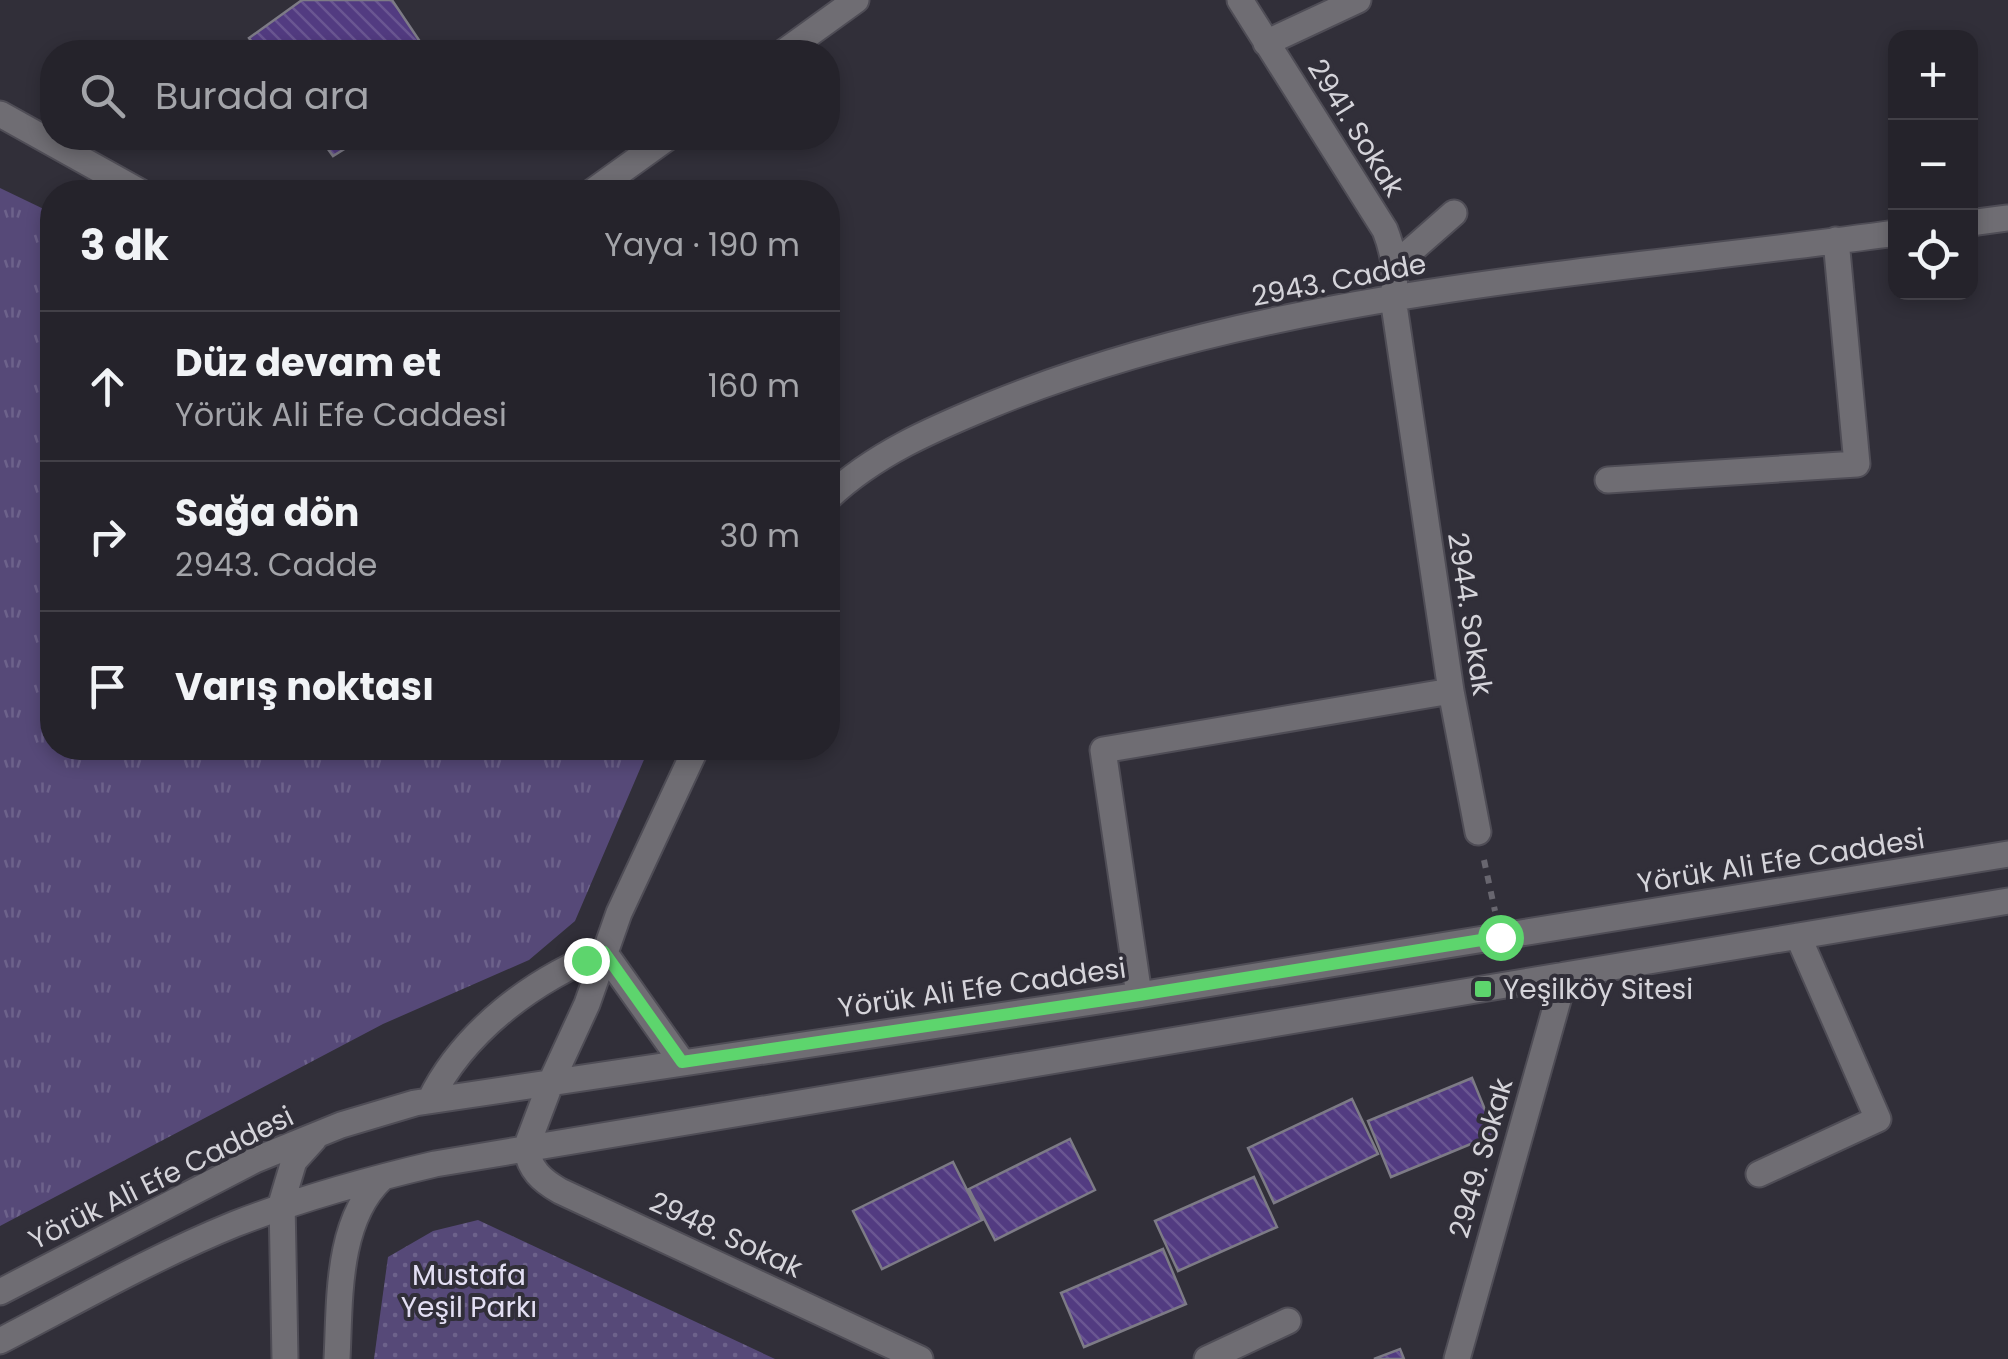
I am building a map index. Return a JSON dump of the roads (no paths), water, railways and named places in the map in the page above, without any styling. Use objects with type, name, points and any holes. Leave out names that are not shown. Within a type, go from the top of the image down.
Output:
[{"type":"street","points":[[801,40],[856,0]]},
{"type":"street","name":"2941. Sokak","points":[[1240,0],[1385,230],[1395,265],[1393,298]]},
{"type":"street","points":[[1266,43],[1358,0]]},
{"type":"street","points":[[0,114],[40,136]]},
{"type":"street","points":[[65,150],[118,180]]},
{"type":"street","points":[[609,180],[650,150]]},
{"type":"street","points":[[1395,265],[1454,213]]},
{"type":"street","points":[[1978,222],[2008,218]]},
{"type":"street","name":"2943. Cadde","points":[[840,489],[894,450],[936,428],[1088,370],[1208,338],[1393,298],[1888,234]]},
{"type":"street","points":[[1608,480],[1857,464],[1836,240]]},
{"type":"street","name":"2944. Sokak","points":[[1393,298],[1451,691],[1478,832]]},
{"type":"street","points":[[1139,995],[1103,750],[1451,691]]},
{"type":"street","points":[[526,1148],[587,1004],[619,914],[690,760]]},
{"type":"street","name":"Yörük Ali Efe Caddesi","points":[[0,1292],[244,1165],[384,1110],[1139,995],[2008,854]]},
{"type":"street","points":[[0,1341],[168,1254],[281,1208],[382,1178],[526,1148],[2008,901]]},
{"type":"street","points":[[1759,1174],[1878,1119],[1798,936]]},
{"type":"street","points":[[604,952],[682,1062]]},
{"type":"street","points":[[430,1100],[463,1052],[498,1016],[556,974],[604,952]]},
{"type":"street","name":"2949. Sokak","points":[[1457,1359],[1565,975]]},
{"type":"street","points":[[285,1359],[281,1208],[285,1183],[304,1148],[326,1131]]},
{"type":"street","name":"2948. Sokak","points":[[526,1148],[537,1175],[560,1191],[920,1359]]},
{"type":"street","points":[[337,1359],[342,1278],[350,1234],[360,1205],[382,1178]]},
{"type":"street","points":[[1207,1359],[1288,1322]]},
{"type":"place","name":"Yeşilköy Sitesi","points":[[1483,989]]},
{"type":"park label","name":"Mustafa Yeşil Parkı","points":[[469,1291]]}]
